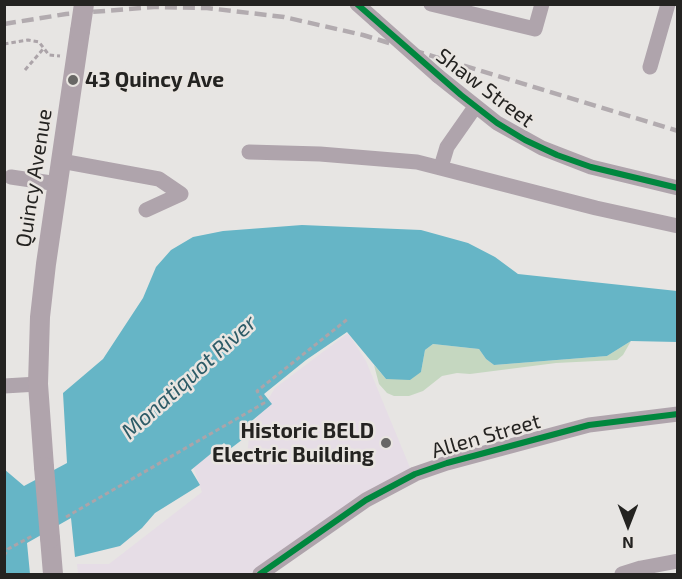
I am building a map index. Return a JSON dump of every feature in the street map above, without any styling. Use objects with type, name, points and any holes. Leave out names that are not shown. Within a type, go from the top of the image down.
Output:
[{"type":"main road","name":"Quincy Avenue","points":[[53,574],[38,384],[40,317],[84,4]]},
{"type":"street","name":"Shaw Street","points":[[357,4],[438,76],[510,131],[557,155],[599,169],[678,188]]},
{"type":"street","points":[[430,4],[534,29],[542,4]]},
{"type":"street","points":[[650,67],[668,4]]},
{"type":"street","points":[[441,167],[447,147],[475,106]]},
{"type":"street","points":[[249,152],[333,154],[417,162],[596,208],[678,226]]},
{"type":"street","points":[[61,161],[159,179],[181,194],[146,210]]},
{"type":"street","points":[[11,177],[58,184]]},
{"type":"street","points":[[4,386],[38,384]]},
{"type":"street","name":"Allen Street","points":[[260,574],[366,500],[392,484],[415,474],[447,463],[589,425],[678,414]]},
{"type":"street","points":[[622,574],[652,565],[678,561]]},
{"type":"path","points":[[4,44],[28,40],[39,42],[49,55],[76,59]]},
{"type":"path","points":[[25,70],[44,48]]},
{"type":"path","points":[[4,556],[8,549],[48,531],[264,403],[257,391],[348,318]]},
{"type":"shaded area","points":[[348,333],[366,361],[411,470],[253,574],[78,574],[77,564],[109,564],[202,492],[193,466],[219,449],[233,459],[247,455],[250,429],[275,388]]},
{"type":"green space","points":[[631,341],[623,355],[617,360],[556,363],[470,374],[457,373],[442,376],[423,391],[409,396],[394,396],[387,393],[379,384],[374,365],[386,379],[421,372],[425,350],[433,344],[479,349],[494,365],[607,356]]},
{"type":"water","name":"Monatiquot River","points":[[302,225],[421,230],[468,243],[495,257],[518,274],[677,291],[677,342],[631,341],[607,356],[494,365],[479,349],[433,344],[425,350],[421,372],[410,380],[386,379],[347,332],[306,360],[264,394],[272,404],[242,429],[247,436],[230,449],[224,443],[191,470],[200,485],[155,513],[142,528],[120,546],[75,557],[71,518],[27,543],[30,574],[5,574],[4,469],[24,486],[67,463],[63,393],[103,359],[143,298],[156,267],[171,250],[193,237],[223,231]]},
{"type":"railway","points":[[4,24],[66,14],[154,7],[207,8],[284,17],[363,35],[678,131]]},
{"type":"cycle path","points":[[357,4],[461,95],[497,123],[525,140],[591,167],[678,188]]},
{"type":"cycle path","points":[[260,574],[366,500],[415,474],[447,463],[589,425],[678,414]]},
{"type":"place","name":"43 Quincy Ave","points":[[73,80]]},
{"type":"place","name":"Historic BELD Electric Building","points":[[386,443]]}]
